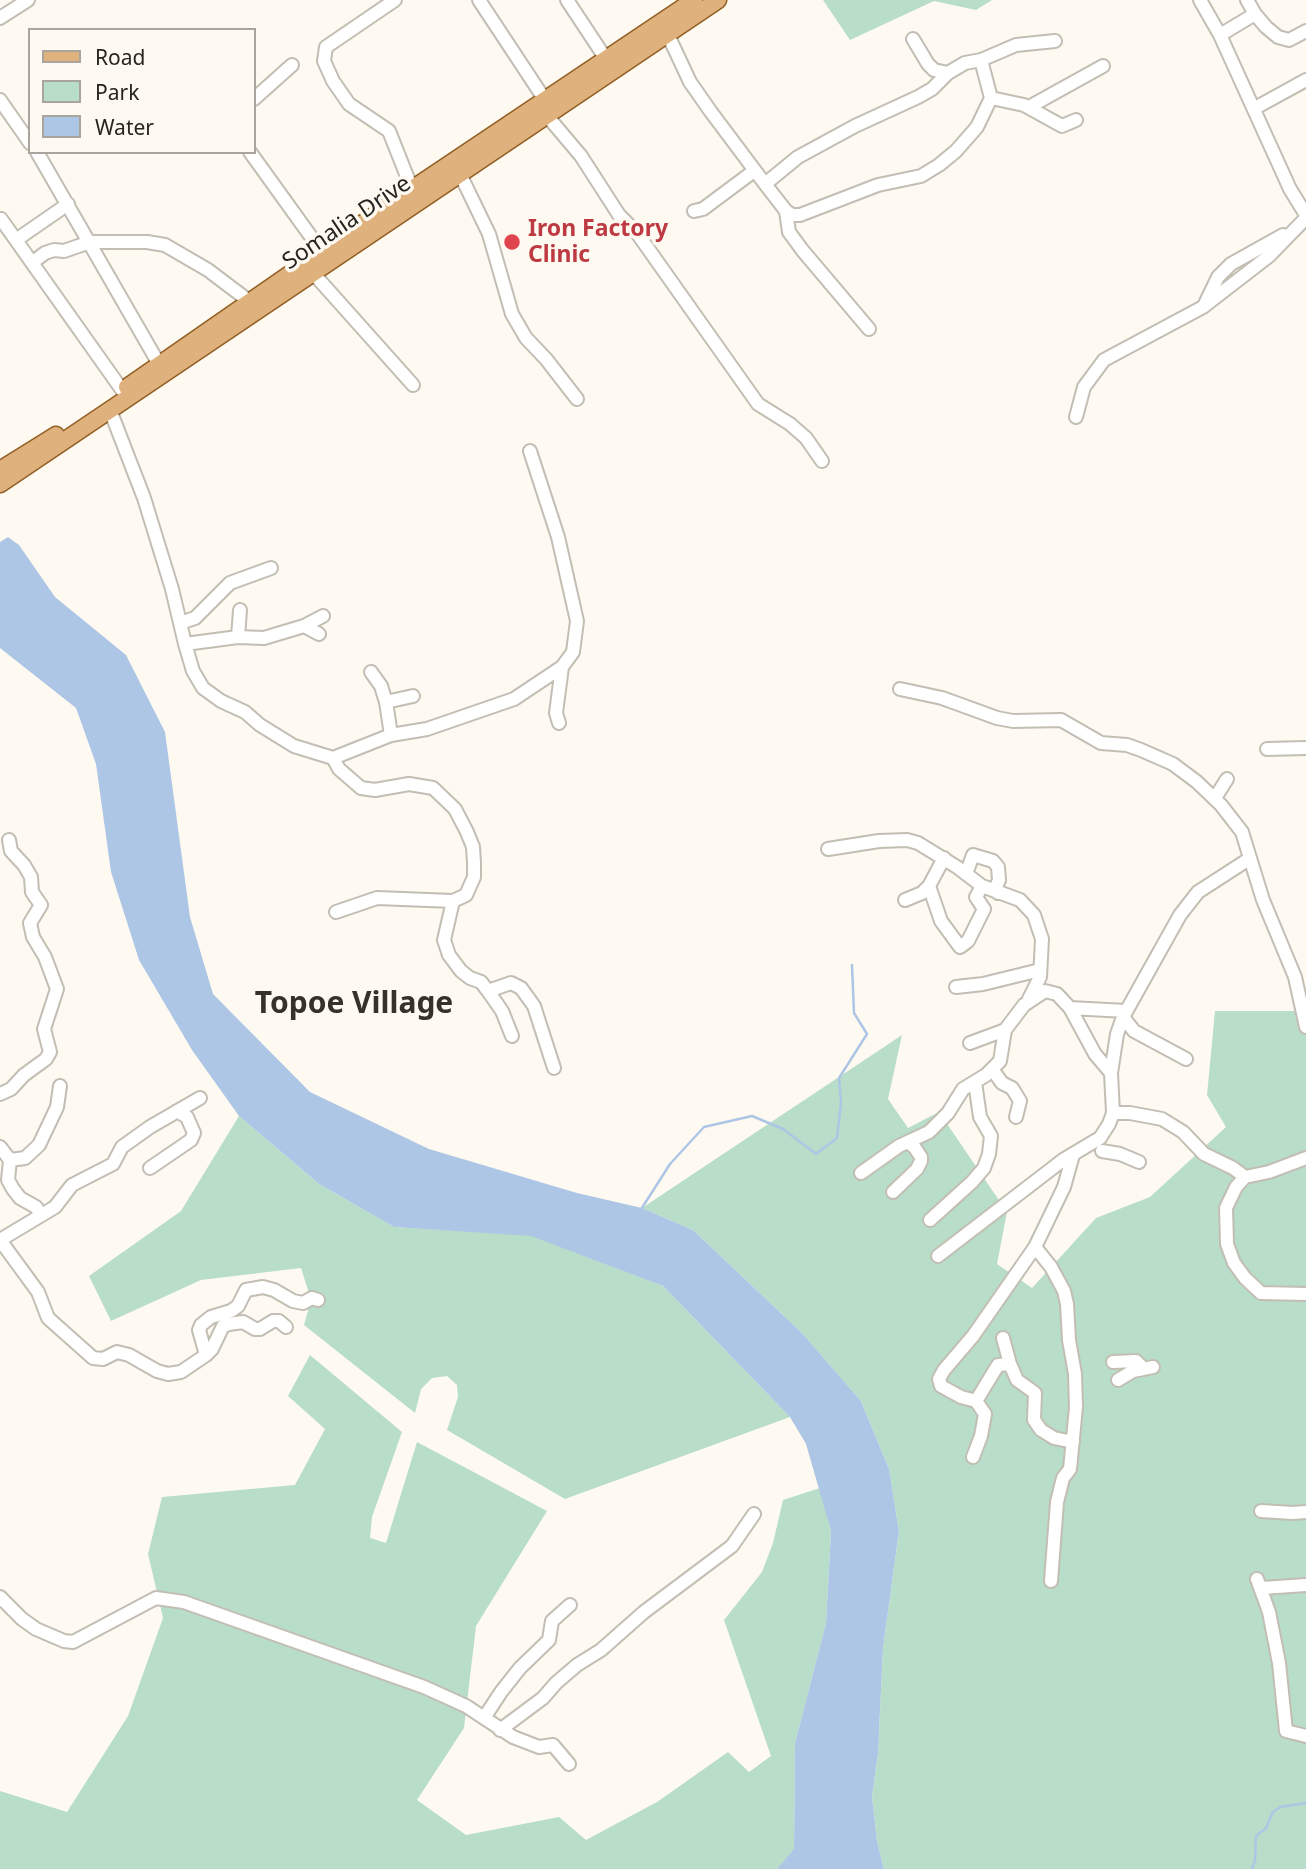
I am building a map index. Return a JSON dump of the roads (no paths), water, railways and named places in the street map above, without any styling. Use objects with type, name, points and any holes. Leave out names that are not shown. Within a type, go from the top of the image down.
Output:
[{"type":"main road","name":"Somalia Drive","points":[[0,484],[460,174],[606,59],[694,0]]},
{"type":"main road","name":"Somalia Drive","points":[[0,470],[100,407],[412,189],[543,107],[668,35],[718,0]]},
{"type":"street","points":[[0,18],[27,0]]},
{"type":"street","points":[[395,0],[326,47],[324,61],[333,81],[349,104],[389,131],[412,189]]},
{"type":"street","points":[[479,0],[543,107],[581,156],[619,215],[637,233],[758,404],[806,438],[822,461]]},
{"type":"street","points":[[567,0],[606,59]]},
{"type":"street","points":[[1076,417],[1084,387],[1104,360],[1203,307],[1269,256],[1306,217],[1220,35],[1200,0]]},
{"type":"street","points":[[1247,0],[1255,15],[1278,37],[1289,40],[1306,31]]},
{"type":"street","points":[[1220,35],[1255,15]]},
{"type":"street","points":[[668,35],[691,82],[754,171],[792,215],[800,215],[878,185],[921,176],[939,165],[976,127],[991,98],[981,60]]},
{"type":"street","points":[[913,39],[934,70],[948,73]]},
{"type":"street","points":[[765,184],[798,157],[855,126],[918,97],[965,63],[981,60],[1016,45],[1055,41]]},
{"type":"street","points":[[256,97],[292,65]]},
{"type":"street","points":[[1029,107],[1103,66]]},
{"type":"street","points":[[1255,108],[1306,80]]},
{"type":"street","points":[[991,98],[1029,107],[1062,126],[1076,120]]},
{"type":"street","points":[[2,107],[28,140]]},
{"type":"street","points":[[38,154],[159,364]]},
{"type":"street","points":[[251,154],[323,252]]},
{"type":"street","points":[[694,211],[702,209],[754,171]]},
{"type":"street","points":[[460,174],[489,234],[512,314],[526,338],[577,399]]},
{"type":"street","points":[[0,243],[68,204]]},
{"type":"street","points":[[786,211],[789,232],[869,329]]},
{"type":"street","points":[[1,219],[122,390]]},
{"type":"street","points":[[33,262],[45,253],[64,251],[90,242],[127,240],[165,245],[219,276],[249,301]]},
{"type":"street","points":[[313,273],[413,385]]},
{"type":"street","points":[[110,410],[145,498],[185,644],[199,683],[209,693],[245,712],[260,725],[295,746],[333,758],[391,736],[426,729],[514,699],[562,667],[573,652],[576,621],[558,537],[530,451]]},
{"type":"street","points":[[180,623],[195,618],[230,583],[271,568]]},
{"type":"street","points":[[238,638],[240,610]]},
{"type":"street","points":[[185,644],[264,638],[304,626],[323,616]]},
{"type":"street","points":[[304,626],[318,634]]},
{"type":"street","points":[[559,723],[556,713],[562,667]]},
{"type":"street","points":[[371,672],[381,687],[386,702],[391,736]]},
{"type":"street","points":[[900,689],[942,698],[997,718],[1013,721],[1061,720],[1101,743],[1127,745],[1173,764],[1214,798],[1242,832],[1263,900],[1295,977],[1306,1027]]},
{"type":"street","points":[[386,702],[413,696]]},
{"type":"street","points":[[1268,749],[1306,748]]},
{"type":"street","points":[[333,758],[339,769],[361,788],[375,790],[409,784],[433,788],[454,809],[473,847],[474,863],[474,877],[466,895],[453,901],[377,898],[335,912]]},
{"type":"street","points":[[1214,798],[1227,779]]},
{"type":"street","points":[[0,1094],[11,1089],[24,1075],[46,1059],[50,1052],[44,1028],[57,989],[45,957],[33,937],[30,923],[41,905],[32,892],[31,877],[24,864],[11,851],[9,840]]},
{"type":"street","points":[[828,849],[879,841],[907,840],[918,843],[982,886],[1020,900],[1034,915],[1042,939],[1040,974],[1024,1005],[1005,1030],[970,1043]]},
{"type":"street","points":[[966,874],[973,855],[993,861],[998,867],[998,893]]},
{"type":"street","points":[[905,900],[922,893],[929,886],[944,858]]},
{"type":"street","points":[[938,1256],[1063,1160],[1100,1138],[1113,1113],[1111,1073],[1115,1042],[1124,1014],[1170,931],[1191,900],[1198,892],[1249,859]]},
{"type":"street","points":[[929,886],[942,921],[960,947],[968,941],[984,909],[976,897],[982,886]]},
{"type":"street","points":[[453,901],[444,940],[449,955],[461,971],[481,982],[502,1011],[512,1036]]},
{"type":"street","points":[[1040,974],[1070,1008],[1094,1054],[1111,1073]]},
{"type":"street","points":[[956,987],[983,985],[1040,974]]},
{"type":"street","points":[[488,991],[511,983],[521,988],[534,1006],[554,1068]]},
{"type":"street","points":[[1024,1005],[1045,991],[1057,994]]},
{"type":"street","points":[[1070,1008],[1124,1014]]},
{"type":"street","points":[[1124,1014],[1134,1031],[1186,1059]]},
{"type":"street","points":[[861,1173],[908,1142],[929,1132],[943,1118],[963,1089],[992,1069],[1003,1056],[1005,1030]]},
{"type":"street","points":[[992,1069],[1002,1083],[1012,1088],[1020,1101],[1016,1117]]},
{"type":"street","points":[[930,1220],[972,1182],[984,1168],[989,1154],[991,1136],[980,1117],[975,1082]]},
{"type":"street","points":[[10,1160],[25,1158],[39,1145],[57,1107],[60,1086]]},
{"type":"street","points":[[948,1089],[963,1089]]},
{"type":"street","points":[[200,1098],[126,1144],[113,1164],[72,1185],[55,1207],[0,1240],[41,1298],[42,1308],[48,1318],[93,1358],[103,1359],[117,1352],[129,1355],[157,1371],[168,1374],[181,1372],[212,1349],[223,1326],[243,1322],[260,1329],[273,1321],[279,1321],[286,1327]]},
{"type":"street","points":[[150,1168],[191,1140],[193,1127],[187,1117],[177,1111]]},
{"type":"street","points":[[1113,1113],[1129,1112],[1162,1119],[1183,1132],[1204,1154],[1245,1177]]},
{"type":"street","points":[[892,1192],[918,1169],[921,1157],[908,1142]]},
{"type":"street","points":[[0,1147],[10,1160],[8,1180],[12,1189],[20,1198],[36,1207],[41,1215]]},
{"type":"street","points":[[1102,1151],[1120,1154],[1139,1162]]},
{"type":"street","points":[[973,1457],[985,1414],[976,1401],[945,1390],[939,1378],[988,1316],[1035,1247],[1064,1187],[1073,1155]]},
{"type":"street","points":[[1306,1158],[1285,1167],[1245,1177],[1236,1187],[1226,1208],[1227,1244],[1234,1262],[1254,1288],[1261,1293],[1306,1294]]},
{"type":"street","points":[[1035,1247],[1064,1291],[1075,1374],[1076,1407],[1070,1469],[1063,1478],[1057,1502],[1051,1581]]},
{"type":"street","points":[[206,1355],[199,1330],[201,1325],[211,1317],[238,1306],[246,1290],[263,1287],[293,1301],[303,1303],[312,1298],[318,1300]]},
{"type":"street","points":[[1003,1338],[1017,1380],[1035,1393],[1034,1420],[1041,1430],[1054,1438],[1073,1442]]},
{"type":"street","points":[[1113,1362],[1136,1361],[1148,1368],[1127,1373],[1118,1380]]},
{"type":"street","points":[[976,1401],[998,1365],[1010,1364]]},
{"type":"street","points":[[1261,1511],[1293,1514],[1306,1512]]},
{"type":"street","points":[[500,1730],[543,1698],[576,1665],[601,1650],[644,1612],[732,1546],[754,1514]]},
{"type":"street","points":[[1306,1585],[1260,1583],[1279,1663],[1286,1731],[1306,1735]]},
{"type":"street","points":[[0,1597],[36,1629],[64,1642],[73,1643],[156,1598],[184,1602],[424,1687],[466,1706],[500,1730],[539,1747],[553,1745],[569,1764]]},
{"type":"street","points":[[484,1718],[520,1668],[550,1640],[552,1621],[570,1605]]},
{"type":"water","points":[[8,537],[19,545],[55,597],[126,655],[165,732],[190,917],[213,994],[310,1092],[429,1149],[577,1193],[642,1208],[693,1230],[802,1333],[861,1401],[889,1469],[899,1531],[883,1648],[878,1754],[872,1796],[877,1841],[884,1869],[777,1869],[794,1849],[795,1743],[826,1623],[831,1531],[806,1444],[790,1417],[663,1286],[531,1236],[394,1227],[319,1184],[239,1116],[192,1050],[139,960],[111,872],[96,764],[76,708],[0,648],[0,542]]},
{"type":"waterway","points":[[640,1211],[670,1164],[704,1127],[752,1116],[783,1129],[816,1154],[837,1138],[841,1102],[839,1078],[867,1034],[854,1013],[852,965]]},
{"type":"waterway","points":[[1252,1869],[1256,1836],[1266,1828],[1273,1812],[1280,1807],[1306,1803]]},
{"type":"place","name":"Iron Factory Clinic","points":[[512,242]]},
{"type":"district","name":"Topoe Village","points":[[354,1004]]}]
